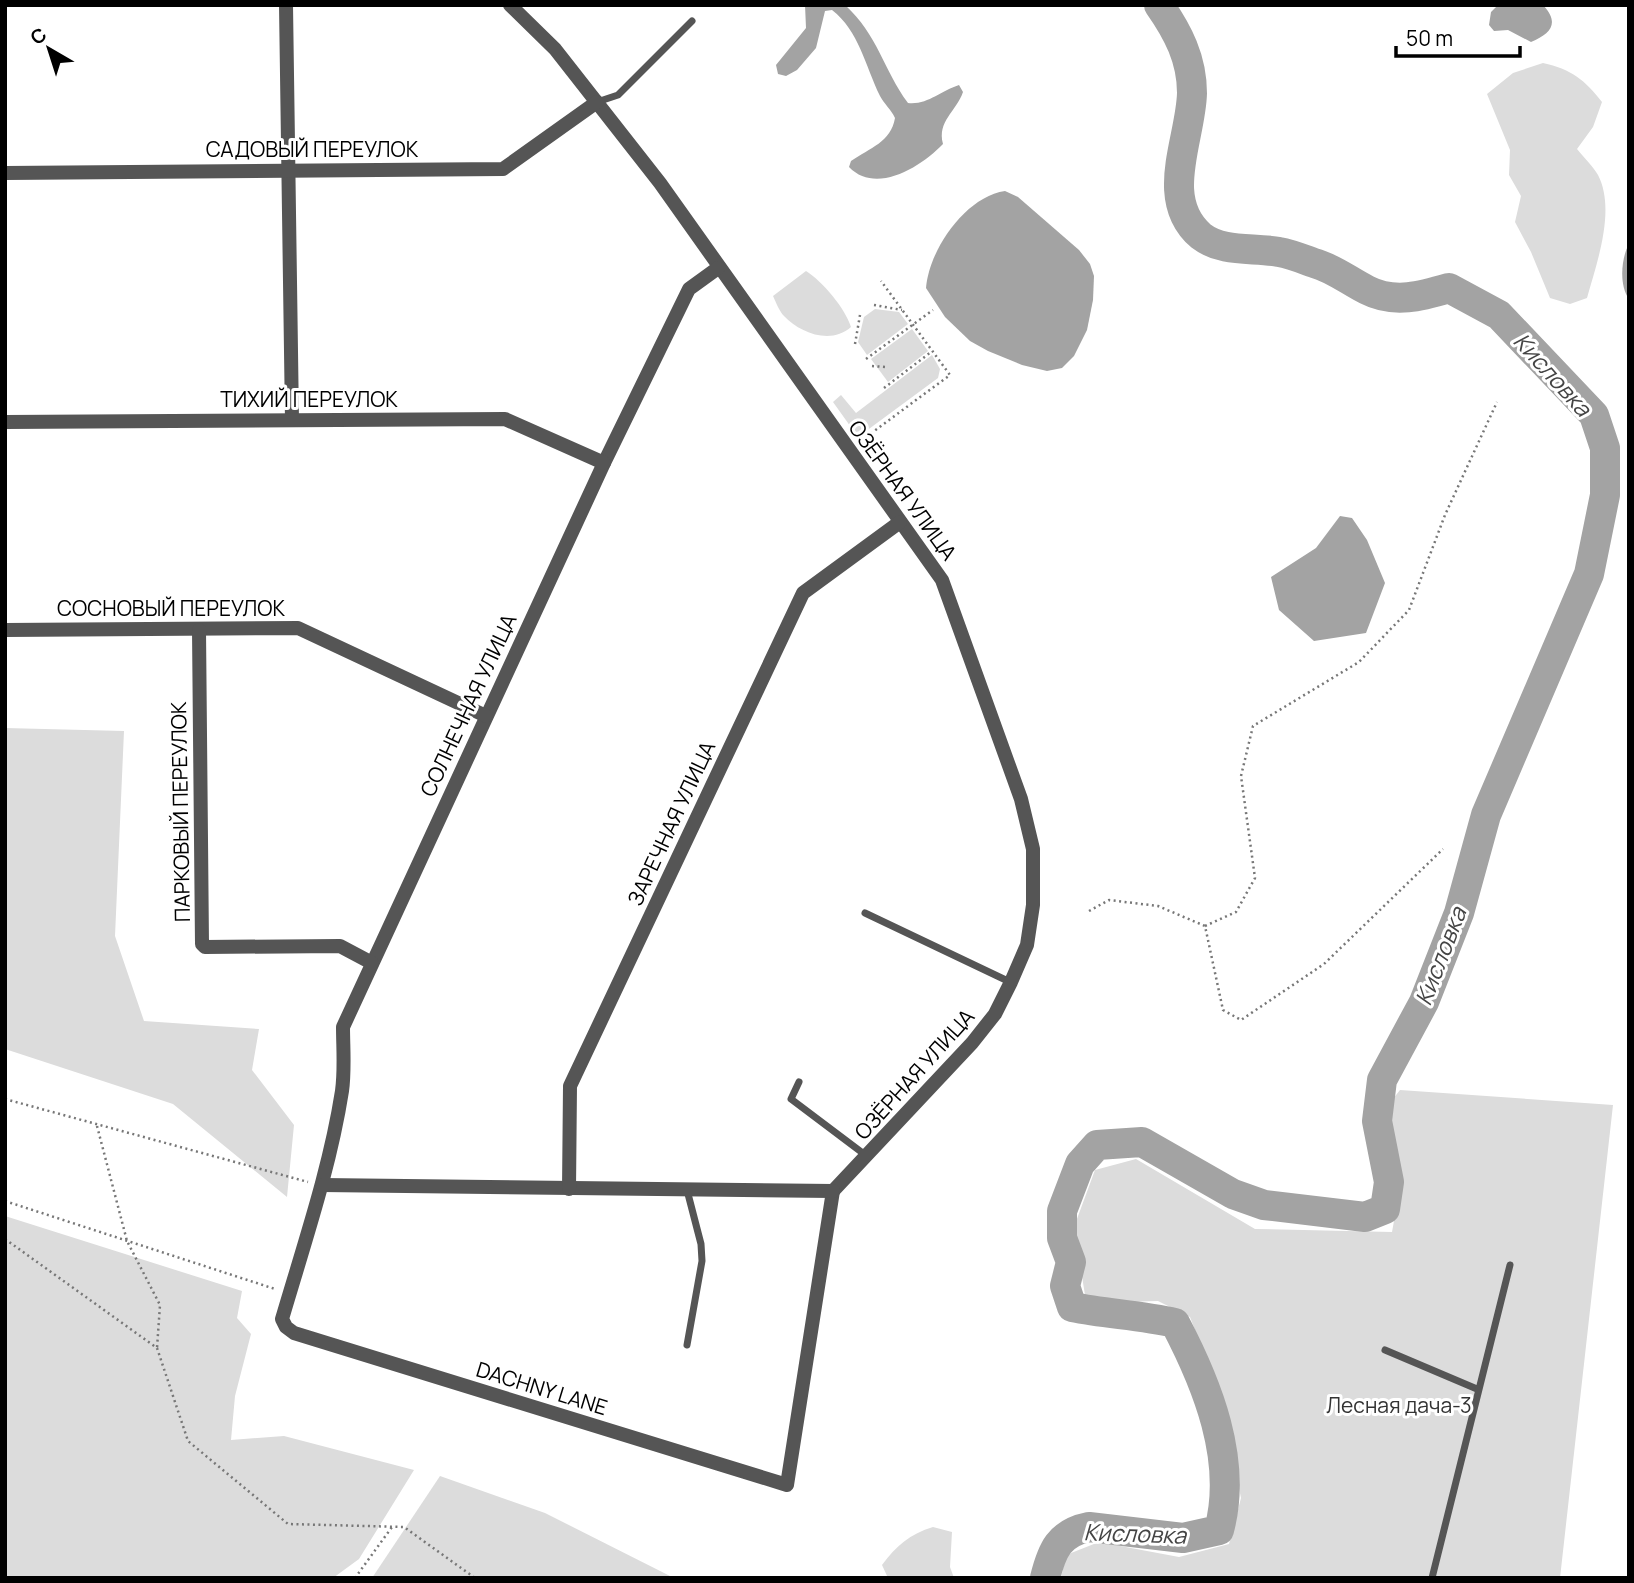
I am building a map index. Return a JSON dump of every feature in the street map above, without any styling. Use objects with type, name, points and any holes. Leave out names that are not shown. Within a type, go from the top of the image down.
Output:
[{"type":"street","points":[[286,5],[292,421]]},
{"type":"street","name":"ОЗЁРНАЯ УЛИЦА","points":[[510,5],[555,49],[660,183],[942,580],[1021,799],[1033,849],[1032,905],[1027,945],[1011,982],[995,1014],[972,1043],[868,1157],[833,1191]]},
{"type":"street","name":"САДОВЫЙ ПЕРЕУЛОК","points":[[5,173],[503,169],[597,102]]},
{"type":"street","name":"СОЛНЕЧНАЯ УЛИЦА","points":[[286,1327],[282,1319],[322,1185],[343,1088],[343,1027],[604,463],[690,289],[718,268]]},
{"type":"street","name":"ТИХИЙ ПЕРЕУЛОК","points":[[5,422],[505,419],[604,463]]},
{"type":"street","name":"ЗАРЕЧНАЯ УЛИЦА","points":[[569,1189],[570,1086],[803,593],[900,522]]},
{"type":"street","name":"СОСНОВЫЙ ПЕРЕУЛОК","points":[[5,630],[298,628],[486,716]]},
{"type":"street","name":"ПАРКОВЫЙ ПЕРЕУЛОК","points":[[199,630],[202,944],[205,947],[340,946],[372,963]]},
{"type":"street","points":[[322,1185],[833,1191]]},
{"type":"street","name":"DACHNY LANE","points":[[286,1327],[308,1338],[787,1485],[833,1191]]},
{"type":"lane","points":[[597,102],[618,95],[692,21]]},
{"type":"lane","points":[[866,913],[1011,982]]},
{"type":"lane","points":[[799,1082],[791,1099],[868,1157]]},
{"type":"lane","points":[[687,1190],[701,1244],[702,1261],[687,1345]]},
{"type":"lane","points":[[1432,1578],[1510,1265]]},
{"type":"lane","points":[[1385,1350],[1477,1390]]},
{"type":"path","points":[[848,450],[950,375],[881,281]]},
{"type":"path","points":[[874,305],[902,310]]},
{"type":"path","points":[[866,359],[933,310]]},
{"type":"path","points":[[855,344],[860,315]]},
{"type":"path","points":[[884,388],[933,351]]},
{"type":"path","points":[[872,366],[885,367]]},
{"type":"path","points":[[1089,911],[1109,900],[1158,906],[1205,926],[1237,912],[1255,878],[1241,776],[1253,726],[1359,662],[1409,610],[1445,515],[1497,402]]},
{"type":"path","points":[[1205,926],[1223,1010],[1241,1020],[1324,964],[1443,849]]},
{"type":"path","points":[[5,1099],[322,1185]]},
{"type":"path","points":[[97,1126],[127,1241],[160,1305],[157,1348],[188,1441],[288,1524],[404,1527],[475,1578]]},
{"type":"path","points":[[5,1201],[289,1294]]},
{"type":"path","points":[[5,1239],[157,1348]]},
{"type":"path","points":[[355,1578],[392,1527]]},
{"type":"green space","points":[[1543,63],[1577,76],[1602,102],[1593,127],[1577,149],[1598,175],[1603,189],[1603,236],[1587,298],[1570,304],[1550,298],[1515,222],[1521,196],[1509,175],[1510,150],[1487,94],[1513,73]]},
{"type":"green space","points":[[806,271],[833,296],[851,327],[834,335],[816,335],[798,327],[782,314],[773,296]]},
{"type":"green space","points":[[875,309],[899,312],[908,324],[867,355],[858,342],[864,317]]},
{"type":"green space","points":[[912,329],[928,351],[888,382],[871,359]]},
{"type":"green space","points":[[932,355],[940,369],[938,378],[858,437],[833,402],[841,395],[856,413]]},
{"type":"green space","points":[[5,728],[124,731],[115,936],[144,1021],[259,1029],[252,1070],[294,1125],[287,1197],[173,1104],[5,1049]]},
{"type":"green space","name":"Лесная дача-3","points":[[1400,1090],[1613,1105],[1560,1578],[1061,1578],[1066,1555],[1099,1542],[1179,1557],[1229,1544],[1241,1498],[1218,1389],[1190,1317],[1158,1301],[1123,1302],[1085,1295],[1074,1227],[1095,1170],[1136,1159],[1255,1229],[1392,1232],[1400,1188],[1385,1109]]},
{"type":"green space","points":[[5,1216],[242,1291],[237,1318],[251,1334],[235,1396],[231,1440],[284,1436],[414,1470],[359,1559],[333,1578],[5,1578]]},
{"type":"green space","points":[[440,1476],[545,1513],[674,1578],[372,1578]]},
{"type":"green space","points":[[933,1527],[952,1532],[950,1567],[954,1578],[888,1578],[882,1565],[893,1552],[910,1537]]},
{"type":"shaded area","points":[[805,5],[845,5],[873,40],[908,103],[928,100],[959,85],[963,92],[945,123],[943,144],[934,153],[911,169],[885,178],[860,175],[849,167],[851,161],[884,139],[895,118],[880,96],[855,38],[832,10],[825,11],[816,48],[797,70],[786,76],[778,74],[776,65],[806,28]]},
{"type":"shaded area","points":[[1498,5],[1543,5],[1551,17],[1551,27],[1544,35],[1531,42],[1508,30],[1494,31],[1489,25],[1491,12]]},
{"type":"shaded area","points":[[1005,191],[1018,197],[1079,250],[1090,264],[1094,276],[1087,330],[1074,356],[1062,368],[1047,371],[1022,365],[970,341],[945,317],[926,288],[934,258],[942,242],[963,214],[990,195]]},
{"type":"shaded area","points":[[1629,244],[1629,299],[1622,272]]},
{"type":"shaded area","points":[[1340,516],[1352,518],[1367,540],[1385,583],[1366,633],[1314,641],[1279,610],[1271,577],[1316,548]]},
{"type":"waterway","name":"Кисловка","points":[[1045,1578],[1058,1544],[1079,1530],[1089,1527],[1183,1538],[1219,1530],[1224,1504],[1225,1477],[1216,1423],[1198,1371],[1175,1323],[1072,1307],[1065,1286],[1071,1262],[1062,1238],[1062,1211],[1080,1164],[1097,1145],[1142,1142],[1233,1194],[1264,1205],[1365,1217],[1385,1209],[1389,1182],[1377,1121],[1382,1080],[1424,1002],[1459,913],[1486,815],[1589,574],[1605,495],[1605,448],[1594,415],[1499,315],[1449,288],[1418,296],[1387,297],[1367,290],[1328,268],[1292,255],[1228,247],[1201,236],[1188,221],[1181,205],[1179,187],[1192,93],[1190,69],[1178,36],[1159,5]]}]
